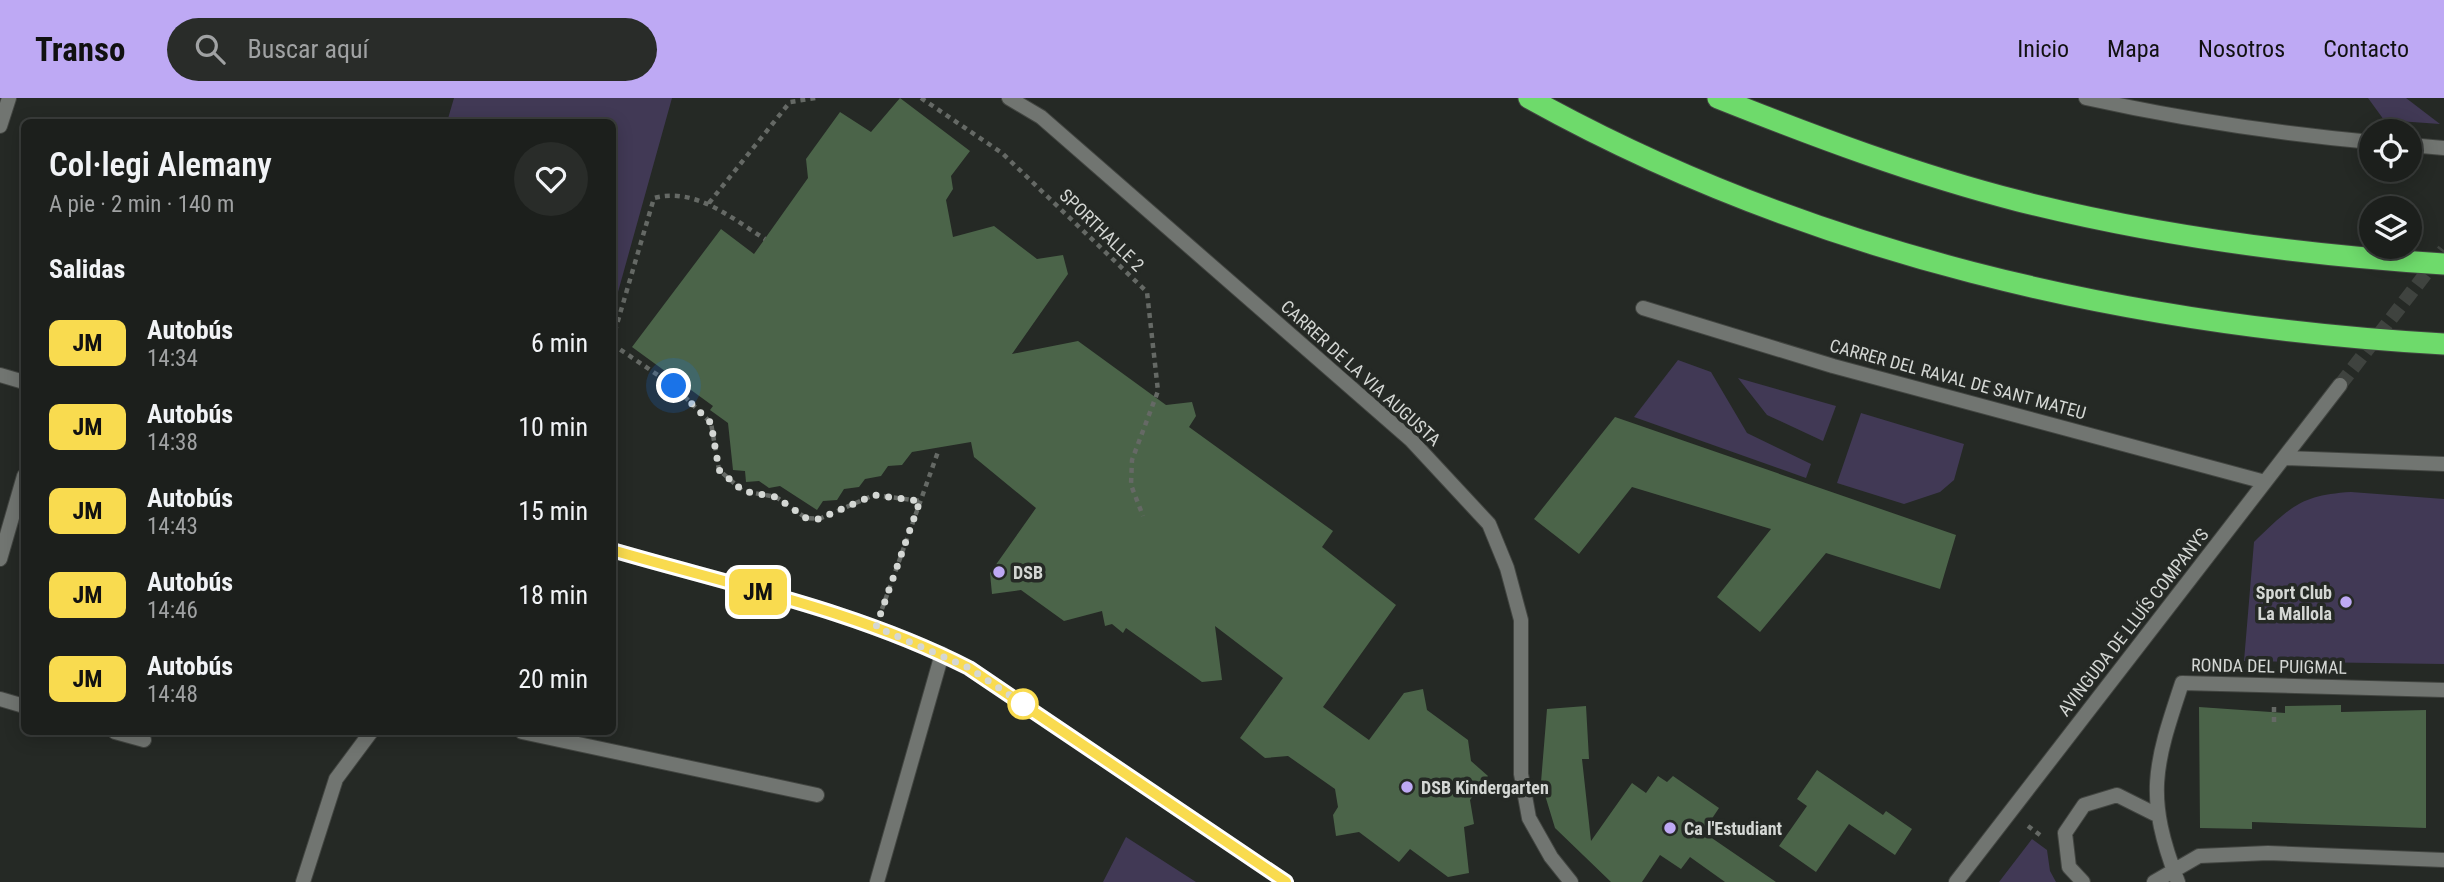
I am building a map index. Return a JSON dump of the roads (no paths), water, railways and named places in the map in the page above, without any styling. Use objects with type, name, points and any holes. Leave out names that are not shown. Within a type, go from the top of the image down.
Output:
[{"type":"highway","points":[[1529,98],[1651,159],[1731,193],[1888,247],[2008,282],[2115,307],[2236,326],[2444,344]]},
{"type":"highway","points":[[1718,98],[1897,164],[2019,201],[2258,248],[2444,264]]},
{"type":"street","points":[[0,126],[9,98]]},
{"type":"street","name":"CARRER DE LA VIA AUGUSTA","points":[[1009,98],[1041,117],[1411,440],[1489,524],[1507,568],[1521,620],[1521,774],[1529,818],[1551,857],[1571,882]]},
{"type":"street","points":[[2086,98],[2149,112],[2291,135],[2359,141]]},
{"type":"street","points":[[2422,146],[2444,148]]},
{"type":"street","name":"CARRER DEL RAVAL DE SANT MATEU","points":[[1643,308],[1820,363],[2264,482]]},
{"type":"street","points":[[0,375],[21,381]]},
{"type":"street","name":"AVINGUDA DE LLUÍS COMPANYS","points":[[1956,882],[2340,385]]},
{"type":"street","points":[[2284,458],[2444,464]]},
{"type":"street","points":[[0,559],[21,486]]},
{"type":"street","points":[[616,551],[876,627],[942,654],[969,668],[1286,882]]},
{"type":"street","points":[[877,882],[942,654]]},
{"type":"street","name":"RONDA DEL PUIGMAL","points":[[2175,876],[2157,815],[2159,752],[2182,683],[2444,690]]},
{"type":"street","points":[[0,699],[21,705]]},
{"type":"street","points":[[126,735],[144,740]]},
{"type":"street","points":[[303,882],[336,779],[369,735]]},
{"type":"street","points":[[536,735],[817,796]]},
{"type":"street","points":[[2083,882],[2069,867],[2066,833],[2084,805],[2117,795],[2157,815]]},
{"type":"street","points":[[2154,882],[2175,876],[2199,856],[2268,853],[2444,860]]},
{"type":"tunnel","points":[[2340,385],[2444,250]]},
{"type":"place","name":"DSB","points":[[999,572]]},
{"type":"place","name":"Sport Club La Mallola","points":[[2346,602]]},
{"type":"place","name":"DSB Kindergarten","points":[[1407,787]]},
{"type":"place","name":"Ca l'Estudiant","points":[[1670,828]]}]
